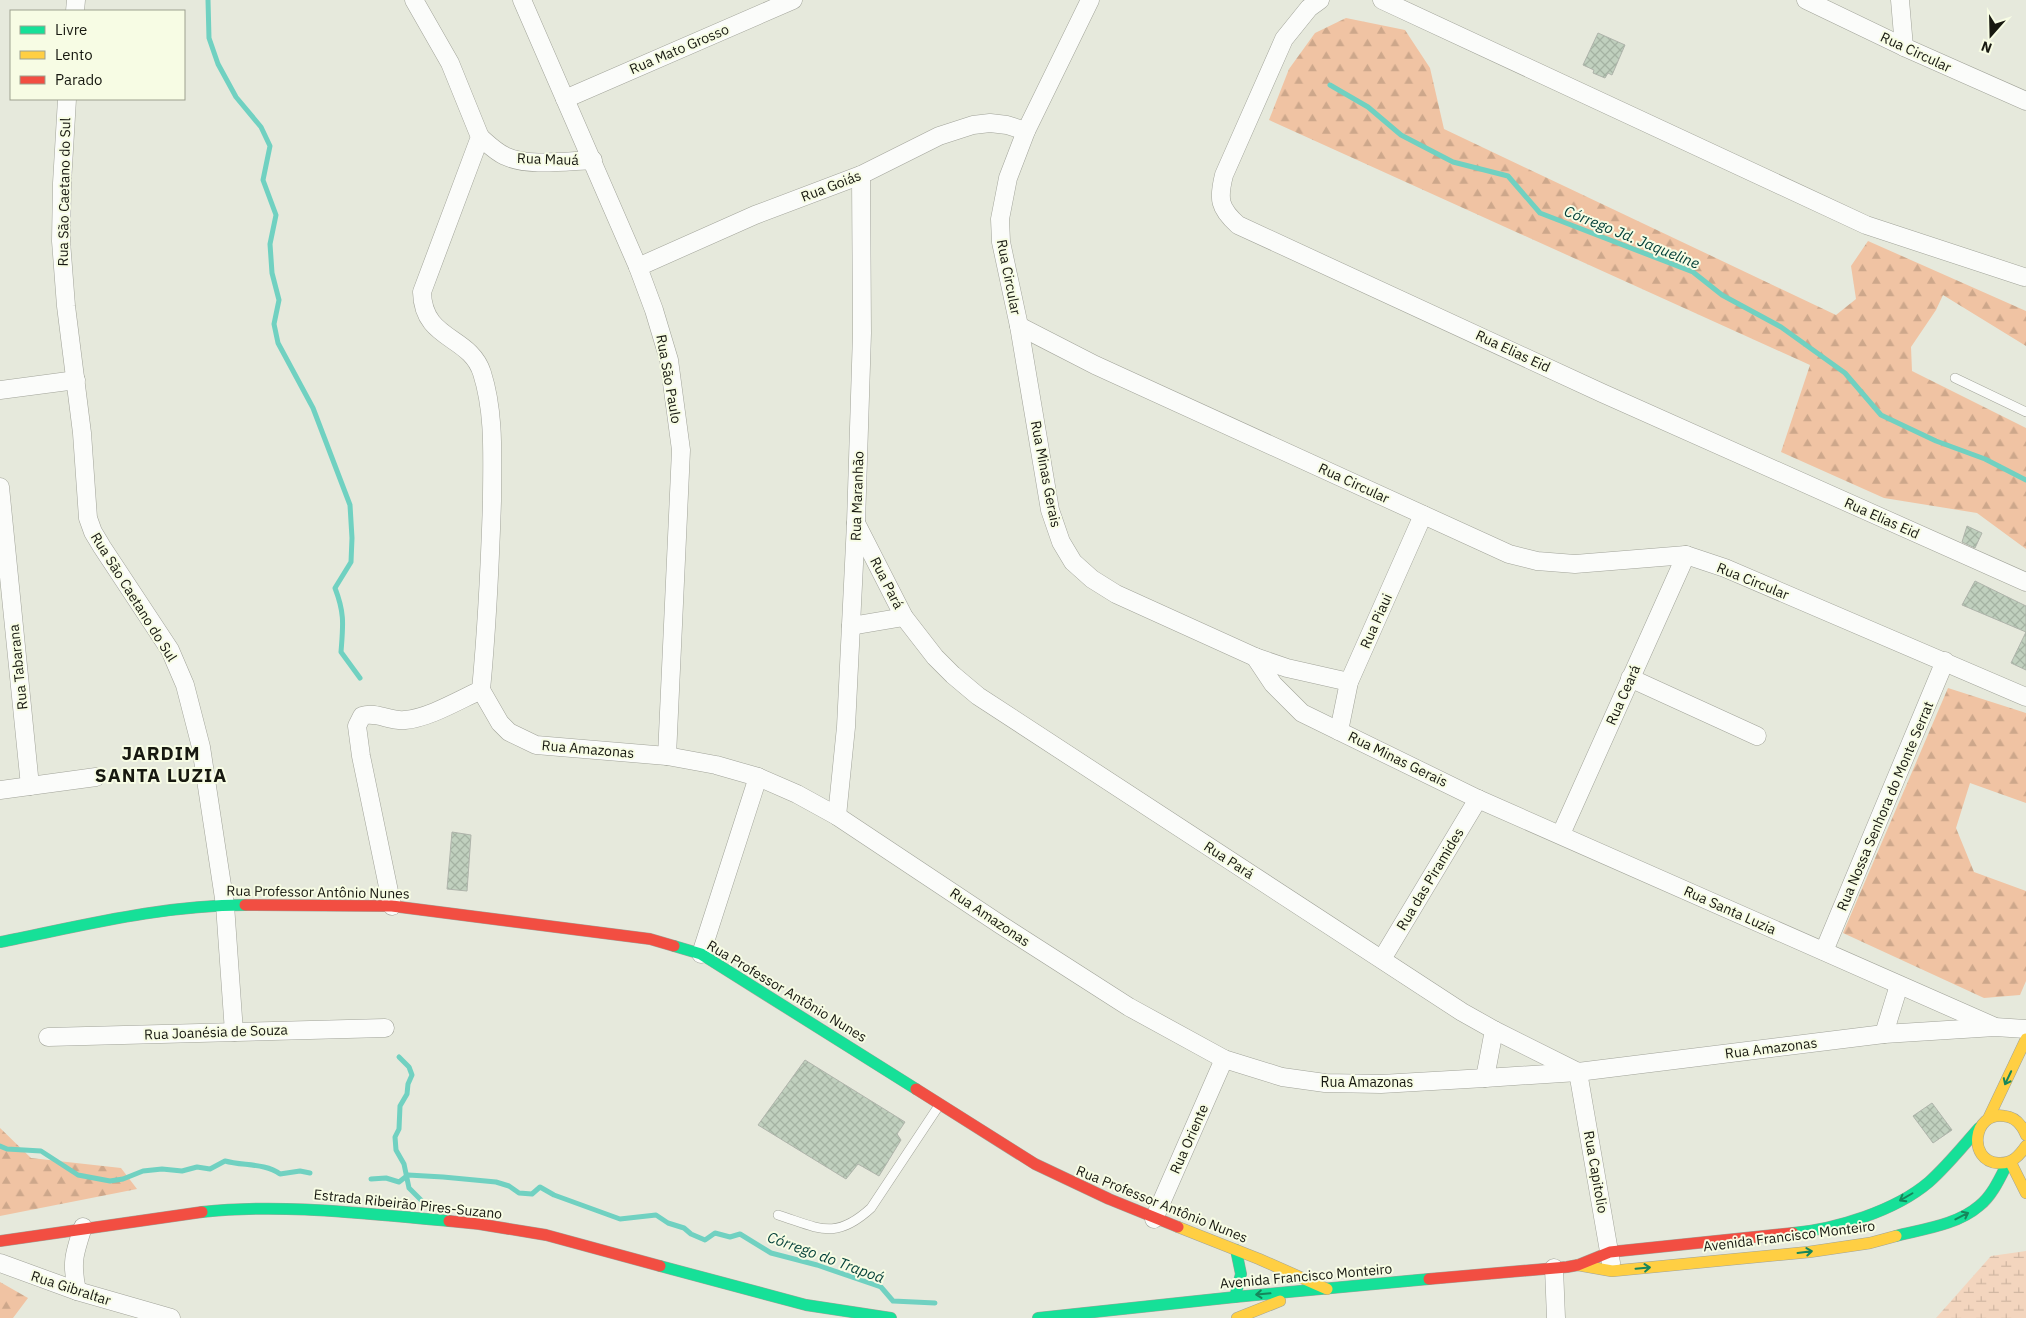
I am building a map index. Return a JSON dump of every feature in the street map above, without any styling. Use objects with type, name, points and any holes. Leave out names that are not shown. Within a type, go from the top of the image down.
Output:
[{"type":"main road","name":"Rua Professor Antônio Nunes","points":[[0,942],[149,912],[225,905],[392,906],[650,939],[701,954],[1035,1164],[1076,1186],[1154,1219],[1236,1250],[1327,1289]]},
{"type":"main road","name":"Avenida Francisco Monteiro","points":[[1045,1318],[1235,1297],[1554,1268],[1578,1265],[1610,1252],[1807,1232],[1854,1220],[1886,1208],[1930,1182],[1989,1117],[2026,1039]]},
{"type":"main road","points":[[1989,1117],[1998,1114],[2014,1118],[2026,1130]]},
{"type":"main road","points":[[1979,1128],[1976,1136],[1979,1152],[1991,1162],[2009,1164],[2026,1193]]},
{"type":"main road","name":"Avenida Francisco Monteiro","points":[[1578,1265],[1612,1271],[1808,1252],[1870,1243],[1956,1219],[1980,1206],[2009,1164],[2023,1154],[2026,1146]]},
{"type":"main road","name":"Estrada Ribeirão Pires-Suzano","points":[[0,1241],[83,1227],[240,1208],[302,1209],[479,1224],[546,1235],[806,1305]]},
{"type":"main road","points":[[1235,1297],[1242,1273],[1236,1250]]},
{"type":"main road","points":[[1237,1318],[1312,1290]]},
{"type":"main road","points":[[806,1305],[837,1318]]},
{"type":"main road","points":[[806,1305],[891,1318]]},
{"type":"street","points":[[392,906],[361,756],[357,726],[360,718],[369,714],[391,720],[410,720],[482,690],[490,586],[493,431],[483,375],[479,364],[469,352],[437,329],[429,320],[422,297],[422,292],[480,137],[450,63],[414,0]]},
{"type":"street","name":"Rua São Paulo","points":[[522,0],[638,267],[654,310],[669,360],[681,450],[667,756]]},
{"type":"street","name":"Rua Mato Grosso","points":[[565,99],[793,0]]},
{"type":"street","name":"Rua Circular","points":[[1090,0],[1026,131],[1008,178],[1000,219],[1001,242],[1019,326],[1104,370],[1509,554],[1537,561],[1576,564],[1686,556],[1725,568],[1946,661],[2026,697]]},
{"type":"street","name":"Rua Elias Eid","points":[[1320,0],[1309,8],[1284,39],[1224,175],[1220,192],[1222,206],[1228,216],[1238,225],[1602,393],[2026,582]]},
{"type":"street","points":[[1382,0],[1866,225],[2024,277]]},
{"type":"street","name":"Rua Circular","points":[[1806,0],[1904,47],[2026,101]]},
{"type":"street","points":[[1900,0],[1904,47]]},
{"type":"street","name":"Rua São Caetano do Sul","points":[[67,100],[61,241],[88,518],[93,532],[102,547],[170,650],[186,685],[202,747],[225,905],[234,1032]]},
{"type":"street","name":"Rua Goiás","points":[[638,267],[755,215],[861,175],[939,136],[973,125],[990,123],[1007,125],[1026,131]]},
{"type":"street","name":"Rua Mauá","points":[[480,137],[503,156],[513,159],[528,162],[593,160]]},
{"type":"street","name":"Rua Maranhão","points":[[837,816],[846,727],[856,523],[862,334],[861,175]]},
{"type":"street","name":"Rua Minas Gerais","points":[[1019,326],[1050,510],[1060,542],[1074,562],[1092,579],[1116,594],[1255,657],[1287,668],[1348,682]]},
{"type":"street","points":[[0,390],[76,380]]},
{"type":"street","name":"Rua Tabarana","points":[[0,487],[2,543],[30,786]]},
{"type":"street","name":"Rua Piaui","points":[[1339,731],[1348,682],[1423,515]]},
{"type":"street","name":"Rua Pará","points":[[856,523],[904,617],[936,657],[953,675],[978,696],[1494,1030],[1578,1072]]},
{"type":"street","name":"Rua Ceará","points":[[1561,834],[1686,556]]},
{"type":"street","name":"Rua Pará","points":[[851,626],[904,617]]},
{"type":"street","name":"Rua Minas Gerais","points":[[1255,657],[1273,684],[1302,713],[1478,799],[1561,834]]},
{"type":"street","name":"Rua Nossa Senhora do Monte Serrat","points":[[1824,951],[1946,661]]},
{"type":"street","points":[[1630,678],[1757,736]]},
{"type":"street","name":"Rua Amazonas","points":[[482,690],[500,723],[509,732],[536,745],[667,756],[716,765],[758,778],[797,794],[837,816],[1129,1007],[1224,1059],[1282,1077],[1325,1083],[1381,1084],[1578,1072],[1884,1034],[1995,1027],[2026,1028]]},
{"type":"street","points":[[0,790],[96,777]]},
{"type":"street","points":[[701,954],[758,778]]},
{"type":"street","name":"Rua das Piramides","points":[[1382,959],[1478,799]]},
{"type":"street","name":"Rua Santa Luzia","points":[[1561,834],[1995,1027]]},
{"type":"street","points":[[1884,1034],[1899,985]]},
{"type":"street","name":"Rua Joanésia de Souza","points":[[48,1037],[385,1028]]},
{"type":"street","points":[[1485,1078],[1494,1030]]},
{"type":"street","name":"Rua Oriente","points":[[1154,1219],[1224,1059]]},
{"type":"street","name":"Rua Capitolio","points":[[1578,1072],[1612,1271]]},
{"type":"street","points":[[77,1291],[72,1270],[74,1252],[83,1227]]},
{"type":"street","name":"Rua Gibraltar","points":[[0,1263],[77,1291],[171,1318]]},
{"type":"street","points":[[1554,1268],[1556,1318]]},
{"type":"lane","points":[[1955,378],[2026,412]]},
{"type":"lane","points":[[778,1215],[824,1229],[844,1227],[860,1218],[871,1208],[940,1104]]},
{"type":"green space","points":[[1346,18],[1405,30],[1430,68],[1444,129],[1836,315],[1856,299],[1851,266],[1868,241],[2026,311],[2026,346],[1943,295],[1936,310],[1911,347],[1912,371],[2026,428],[2026,549],[1977,513],[1884,498],[1781,452],[1810,365],[1269,120],[1289,69],[1315,33]]},
{"type":"green space","points":[[1948,688],[2026,713],[2026,803],[1970,783],[1956,828],[1974,872],[2026,891],[2026,981],[2020,995],[1984,998],[1843,933]]},
{"type":"green space","points":[[0,1128],[31,1158],[121,1168],[137,1189],[0,1216]]},
{"type":"green space","points":[[2026,1251],[2026,1318],[1936,1318],[1991,1256]]},
{"type":"green space","points":[[0,1282],[28,1298],[13,1318],[0,1318]]},
{"type":"building","points":[[1598,33],[1625,45],[1612,75],[1608,73],[1605,78],[1593,73],[1594,70],[1583,65]]},
{"type":"building","points":[[1967,526],[1982,533],[1975,548],[1962,542]]},
{"type":"building","points":[[1975,581],[2026,606],[2026,632],[1962,605]]},
{"type":"building","points":[[2026,632],[2026,670],[2011,663]]},
{"type":"building","points":[[452,832],[471,835],[467,891],[447,889]]},
{"type":"building","points":[[805,1060],[905,1122],[897,1134],[901,1140],[879,1176],[858,1164],[846,1179],[758,1125]]},
{"type":"building","points":[[1932,1103],[1952,1130],[1933,1143],[1913,1116]]},
{"type":"waterway","points":[[208,0],[209,38],[218,64],[236,97],[261,127],[270,146],[263,180],[276,215],[270,244],[272,273],[279,300],[274,324],[278,343],[313,408],[350,505],[351,562],[335,588],[342,620],[341,652],[360,678]]},
{"type":"waterway","name":"Córrego Jd. Jaqueline","points":[[1330,85],[1368,107],[1401,135],[1453,162],[1508,176],[1540,213],[1693,272],[1722,295],[1781,327],[1845,373],[1881,415],[1936,441],[1985,459],[2026,480]]},
{"type":"waterway","points":[[399,1057],[409,1067],[412,1075],[408,1084],[407,1094],[400,1106],[399,1129],[395,1137],[396,1150],[404,1164],[409,1188],[422,1201]]},
{"type":"waterway","name":"Córrego do Trapoá","points":[[0,1146],[7,1149],[41,1151],[78,1175],[110,1181],[123,1179],[143,1171],[162,1169],[182,1171],[197,1167],[210,1169],[225,1161],[261,1166],[280,1174],[300,1171],[310,1173]]},
{"type":"waterway","name":"Córrego do Trapoá","points":[[371,1179],[386,1178],[399,1182],[408,1175],[443,1177],[496,1182],[509,1186],[519,1193],[532,1194],[540,1187],[554,1195],[620,1219],[656,1215],[668,1223],[684,1228],[691,1234],[705,1240],[715,1233],[730,1237],[740,1234],[771,1253],[817,1265],[881,1287],[893,1301],[935,1303]]},
{"type":"traffic: fast","points":[[0,942],[152,912],[245,905]]},
{"type":"traffic: fast","points":[[674,946],[701,954],[916,1089]]},
{"type":"traffic: fast","points":[[1793,1233],[1846,1223],[1899,1202],[1929,1182],[1949,1163],[1979,1128]]},
{"type":"traffic: fast","points":[[1896,1236],[1939,1226],[1961,1218],[1979,1206],[1988,1197],[2007,1164]]},
{"type":"traffic: fast","points":[[202,1212],[295,1209],[449,1221]]},
{"type":"traffic: fast","points":[[1235,1297],[1241,1274],[1236,1250]]},
{"type":"traffic: fast","points":[[660,1266],[806,1305],[891,1318]]},
{"type":"traffic: fast","points":[[1038,1318],[1429,1279]]},
{"type":"traffic: slow","points":[[1989,1117],[2026,1039]]},
{"type":"traffic: slow","points":[[2026,1135],[2018,1122],[2004,1116],[1994,1117],[1986,1121],[1980,1128],[1978,1137],[1978,1146],[1982,1154],[1988,1160],[1998,1163],[2015,1159],[2026,1146]]},
{"type":"traffic: slow","points":[[2011,1163],[2026,1193]]},
{"type":"traffic: slow","points":[[1178,1227],[1259,1259],[1327,1289]]},
{"type":"traffic: slow","points":[[1578,1265],[1612,1271],[1809,1252],[1870,1243],[1896,1236]]},
{"type":"traffic: slow","points":[[1237,1318],[1280,1301]]},
{"type":"traffic: jam","points":[[245,905],[392,906],[650,939],[674,946]]},
{"type":"traffic: jam","points":[[916,1089],[1035,1164],[1109,1199],[1178,1227]]},
{"type":"traffic: jam","points":[[0,1241],[202,1212]]},
{"type":"traffic: jam","points":[[449,1221],[546,1235],[660,1266]]},
{"type":"traffic: jam","points":[[1429,1279],[1567,1267],[1578,1265],[1610,1252],[1793,1233]]},
{"type":"district","name":"JARDIM SANTA LUZIA","points":[[161,764]]}]
